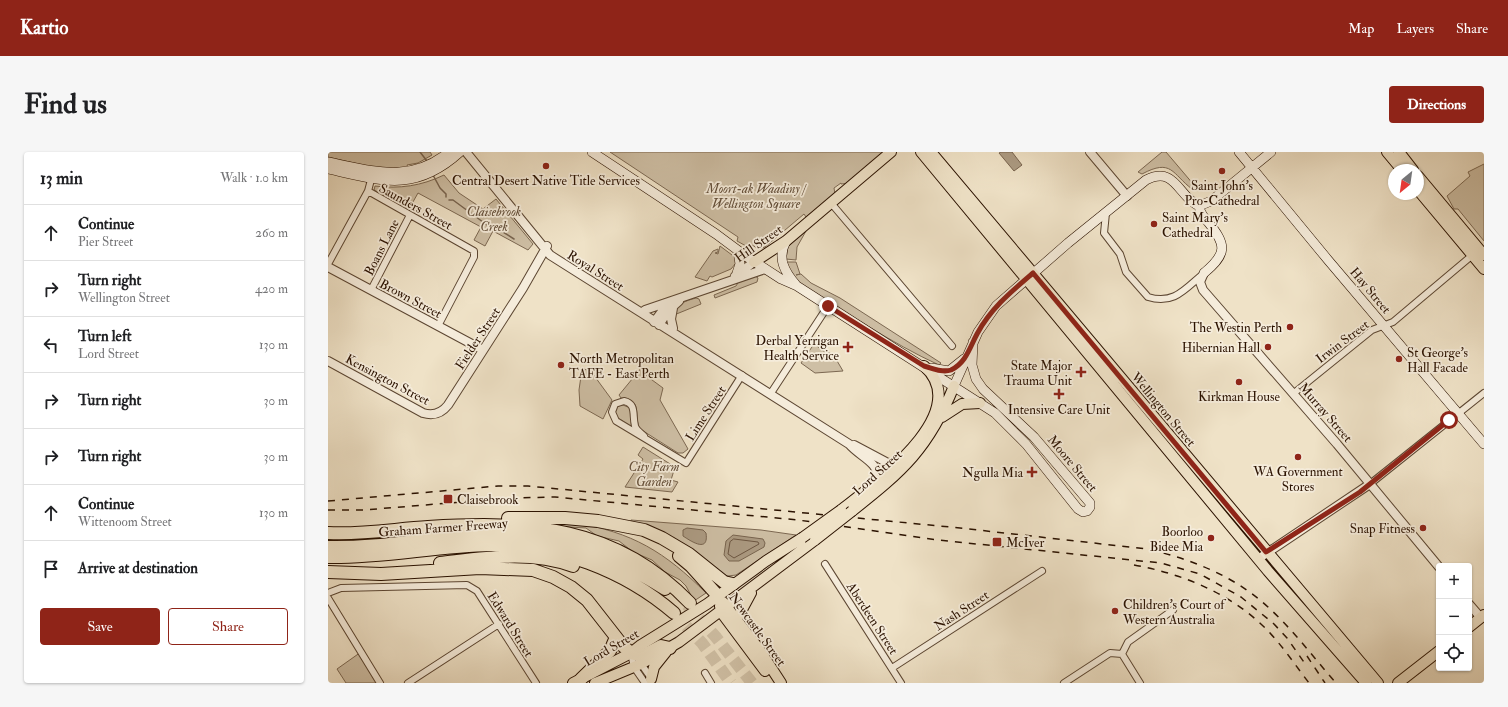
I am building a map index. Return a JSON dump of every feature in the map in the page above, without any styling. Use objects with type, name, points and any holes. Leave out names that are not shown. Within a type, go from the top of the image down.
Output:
[{"type":"highway","points":[[328,534],[428,527],[491,519],[532,517],[598,521],[627,528],[644,530],[662,538],[689,554],[724,582],[734,584]]},
{"type":"highway","name":"Graham Farmer Freeway","points":[[328,547],[379,546],[488,535],[540,538],[587,549],[609,558],[642,575],[688,604],[668,583],[646,567],[614,549],[576,534],[538,527],[506,525],[428,527]]},
{"type":"highway","points":[[627,528],[650,537],[672,550],[691,566],[718,596]]},
{"type":"highway","name":"Graham Farmer Freeway","points":[[328,557],[390,555],[490,545],[552,551],[582,560],[628,581],[674,613]]},
{"type":"highway","points":[[328,572],[410,566],[508,556],[527,556],[570,564],[623,586],[650,595]]},
{"type":"highway","points":[[328,572],[381,574],[480,568],[534,570],[565,584],[587,600],[616,637],[631,653],[642,656],[661,646],[670,648]]},
{"type":"highway","points":[[577,681],[610,651],[616,637]]},
{"type":"main road","points":[[432,168],[449,152]]},
{"type":"main road","points":[[328,169],[373,175],[399,173],[432,168],[460,152]]},
{"type":"main road","points":[[592,152],[716,234],[754,262],[781,279],[797,286]]},
{"type":"main road","name":"Hill Street","points":[[754,262],[786,241],[891,152]]},
{"type":"main road","name":"Wellington Street","points":[[921,152],[1029,276],[1366,683]]},
{"type":"main road","name":"Wellington Street","points":[[932,152],[1029,276]]},
{"type":"main road","name":"Hay Street","points":[[1239,152],[1484,444]]},
{"type":"main road","points":[[1106,213],[1146,180],[1156,176],[1164,176],[1174,182],[1191,202],[1199,206],[1211,201],[1271,152]]},
{"type":"main road","points":[[1387,152],[1397,164]]},
{"type":"main road","points":[[1399,152],[1408,164]]},
{"type":"main road","points":[[328,162],[373,175]]},
{"type":"main road","points":[[1424,184],[1478,253],[1484,269]]},
{"type":"main road","points":[[1424,196],[1478,253]]},
{"type":"main road","points":[[1199,206],[1201,214],[1217,234],[1222,246],[1218,261],[1204,273]]},
{"type":"main road","name":"Lord Street","points":[[577,681],[631,653],[641,645],[718,596],[802,538],[846,511],[893,478],[907,465],[928,439],[940,419],[973,342],[983,323],[996,306],[1029,276],[1106,213]]},
{"type":"main road","points":[[716,234],[721,234],[754,254],[767,254]]},
{"type":"main road","points":[[786,241],[782,250],[782,264],[787,274],[797,286]]},
{"type":"main road","points":[[735,276],[740,264],[738,251]]},
{"type":"main road","name":"Moore Street","points":[[797,286],[924,366],[995,413],[1012,428],[1078,509],[1083,512],[1089,510],[1090,503],[1034,438],[983,389],[976,379],[972,365],[973,342]]},
{"type":"main road","points":[[924,366],[949,371],[966,357]]},
{"type":"main road","name":"Lord Street","points":[[595,683],[637,665],[670,648],[755,587],[815,540],[896,465],[924,431],[939,402],[939,393],[936,380],[933,373],[924,366]]},
{"type":"main road","points":[[940,419],[956,407],[970,403],[980,403]]},
{"type":"main road","name":"Wellington Street","points":[[1262,556],[1378,683]]},
{"type":"main road","points":[[737,619],[755,587]]},
{"type":"main road","name":"Newcastle Street","points":[[718,596],[724,609],[774,683]]},
{"type":"main road","name":"Newcastle Street","points":[[724,609],[737,619],[781,683]]},
{"type":"main road","points":[[1472,624],[1482,616]]},
{"type":"main road","points":[[650,682],[654,668],[670,648]]},
{"type":"main road","points":[[1398,683],[1436,653]]},
{"type":"street","name":"Royal Street","points":[[466,152],[548,250],[732,371],[742,375],[771,393],[849,444],[873,464],[878,473],[879,480]]},
{"type":"street","name":"Royal Street","points":[[474,152],[548,250],[645,310],[658,321],[673,328],[733,366],[742,375]]},
{"type":"street","points":[[1090,152],[1127,196]]},
{"type":"street","points":[[328,265],[368,192],[373,175]]},
{"type":"street","name":"Saunders Street","points":[[368,192],[474,252],[474,257],[438,326]]},
{"type":"street","points":[[831,203],[952,346]]},
{"type":"street","points":[[1106,213],[1104,233],[1120,254],[1126,272],[1148,297],[1171,299],[1177,296],[1204,273]]},
{"type":"street","name":"Boans Lane","points":[[371,290],[410,215]]},
{"type":"street","name":"Fielder Street","points":[[437,414],[448,406],[533,271],[548,250]]},
{"type":"street","name":"Irwin Street","points":[[1294,393],[1372,330],[1393,322],[1478,253]]},
{"type":"street","name":"Hill Street","points":[[735,276],[754,262]]},
{"type":"street","name":"Brown Street","points":[[328,265],[371,290],[483,350]]},
{"type":"street","name":"Hill Street","points":[[658,321],[674,302],[735,276],[765,269]]},
{"type":"street","name":"Murray Street","points":[[1204,273],[1200,282],[1203,290],[1294,393],[1436,563]]},
{"type":"street","points":[[645,310],[674,302],[671,319],[673,328]]},
{"type":"street","points":[[771,393],[828,306]]},
{"type":"street","name":"Kensington Street","points":[[328,361],[423,413],[437,414]]},
{"type":"street","name":"Lime Street","points":[[644,436],[686,463],[742,375]]},
{"type":"street","points":[[1262,556],[1370,484],[1484,393]]},
{"type":"street","points":[[622,401],[630,404],[634,410],[636,427],[644,436],[615,419],[612,412],[615,404],[622,401]]},
{"type":"street","name":"Royal Street","points":[[849,444],[857,446],[876,457],[896,465]]},
{"type":"street","name":"Aberdeen Street","points":[[825,564],[901,683]]},
{"type":"street","name":"Nash Street","points":[[892,668],[1042,571]]},
{"type":"street","name":"Edward Street","points":[[328,593],[341,588],[467,585],[477,591],[536,683]]},
{"type":"street","points":[[328,598],[380,683]]},
{"type":"street","points":[[1472,607],[1482,616]]},
{"type":"street","points":[[1122,654],[1128,642],[1173,610]]},
{"type":"street","points":[[408,683],[499,624]]},
{"type":"street","points":[[631,653],[637,665],[650,682]]},
{"type":"street","points":[[1064,683],[1110,653],[1122,654]]},
{"type":"street","points":[[1122,654],[1140,683]]},
{"type":"street","points":[[705,672],[712,683]]},
{"type":"green space","points":[[328,152],[430,152],[432,155],[418,163],[407,165],[408,168],[380,169],[328,157]]},
{"type":"green space","name":"Moort-ak Waadiny / Wellington Square","points":[[610,152],[883,152],[882,156],[850,183],[841,183],[834,188],[835,194],[806,217],[804,214],[765,247],[759,249],[748,243],[746,246],[737,241],[738,237]]},
{"type":"green space","points":[[1162,152],[1166,152],[1194,185],[1192,189],[1175,173],[1166,168],[1160,167],[1152,169],[1142,174],[1138,172]]},
{"type":"green space","points":[[1484,164],[1484,241],[1458,209],[1454,209],[1447,196],[1470,176],[1468,172]]},
{"type":"green space","name":"Claisebrook Creek","points":[[444,175],[459,193],[483,209],[496,199],[533,244],[528,250],[493,231],[485,246],[474,240],[481,227],[418,193],[409,209],[374,190],[375,186],[410,186],[427,182]]},
{"type":"green space","points":[[806,231],[797,247],[796,260],[786,259],[788,246]]},
{"type":"green space","points":[[720,246],[736,258],[736,263],[731,269],[712,277],[710,276],[707,281],[695,277],[713,251],[718,249],[718,252],[715,253],[718,254]]},
{"type":"green space","points":[[788,262],[796,262],[800,274],[796,275],[801,274],[811,283],[840,298],[941,363],[939,365],[904,347],[869,327],[801,284],[791,273],[786,264]]},
{"type":"green space","points":[[754,275],[758,278],[757,282],[715,298],[714,295],[736,286],[739,281]]},
{"type":"green space","points":[[696,298],[699,299],[701,304],[674,315],[682,303]]},
{"type":"green space","points":[[814,344],[825,352],[833,354],[843,371],[815,373],[801,363]]},
{"type":"green space","points":[[642,367],[648,377],[663,388],[660,400],[688,449],[683,453],[678,453],[640,429],[635,405],[628,399],[621,398],[619,395]]},
{"type":"green space","points":[[582,369],[590,370],[612,400],[603,419],[580,406],[579,390]]},
{"type":"green space","points":[[623,405],[630,408],[632,424],[630,426],[618,418],[615,413],[617,406]]},
{"type":"green space","name":"City Farm Garden","points":[[643,447],[675,467],[671,480],[678,482],[672,492],[625,487],[643,459],[638,455]]},
{"type":"green space","points":[[631,520],[761,530],[796,535],[736,575],[728,576],[721,574],[630,524]]},
{"type":"green space","points":[[575,523],[614,532],[631,538],[646,546],[662,555],[706,593],[694,601],[686,586],[680,580],[665,572],[652,560],[633,552],[619,541],[597,536],[586,528],[546,524]]},
{"type":"green space","points":[[361,652],[380,683],[346,683],[337,669]]},
{"type":"water","points":[[1012,152],[1022,165],[1014,171],[999,153]]},
{"type":"water","points":[[687,528],[703,530],[706,533],[705,543],[695,543],[683,536],[683,530]]},
{"type":"water","points":[[733,535],[763,539],[765,543],[764,547],[739,561],[729,561],[724,555],[726,541]]},
{"type":"waterway","points":[[420,152],[427,161]]},
{"type":"waterway","points":[[433,175],[440,188],[446,194],[446,197]]},
{"type":"waterway","points":[[449,200],[453,200],[487,225]]},
{"type":"waterway","points":[[492,227],[495,227],[514,239]]},
{"type":"tunnel","points":[[687,605],[715,636],[752,683]]},
{"type":"tunnel","points":[[674,613],[702,643],[731,683]]},
{"type":"railway","points":[[328,501],[498,486],[528,486],[960,528],[1147,549],[1180,558],[1212,570],[1242,587],[1256,597],[1278,617],[1336,683]]},
{"type":"railway","points":[[328,510],[364,510],[510,498],[555,497],[798,520],[938,540],[1161,563],[1200,574],[1241,597],[1274,624],[1287,638],[1306,665]]},
{"type":"railway","points":[[1134,565],[1189,580],[1207,588],[1240,607],[1269,632],[1309,683]]},
{"type":"railway","points":[[1307,656],[1325,683]]},
{"type":"place","name":"Central Desert Native Title Services","points":[[546,166]]},
{"type":"place","name":"Saint John's Pro-Cathedral","points":[[1222,171]]},
{"type":"place","name":"Saint Mary's Cathedral","points":[[1154,224]]},
{"type":"place","name":"The Westin Perth","points":[[1290,327]]},
{"type":"place","name":"Derbal Yerrigan Health Service","points":[[848,347]]},
{"type":"place","name":"Hibernian Hall","points":[[1268,347]]},
{"type":"place","name":"St George's Hall Facade","points":[[1399,359]]},
{"type":"place","name":"North Metropolitan TAFE - East Perth","points":[[561,365]]},
{"type":"place","name":"State Major Trauma Unit","points":[[1081,372]]},
{"type":"place","name":"Kirkman House","points":[[1239,382]]},
{"type":"place","name":"Intensive Care Unit","points":[[1059,394]]},
{"type":"place","name":"WA Government Stores","points":[[1298,457]]},
{"type":"place","name":"Ngulla Mia","points":[[1032,472]]},
{"type":"place","name":"Claisebrook","points":[[448,499]]},
{"type":"place","name":"Snap Fitness","points":[[1423,528]]},
{"type":"place","name":"Boorloo Bidee Mia","points":[[1211,538]]},
{"type":"place","name":"McIver","points":[[997,542]]},
{"type":"place","name":"Children's Court of Western Australia","points":[[1115,611]]},
{"type":"route","points":[[828,306],[924,366],[949,371],[955,368],[966,357],[983,323],[996,306],[1033,273],[1266,552],[1360,492],[1449,420]]}]
